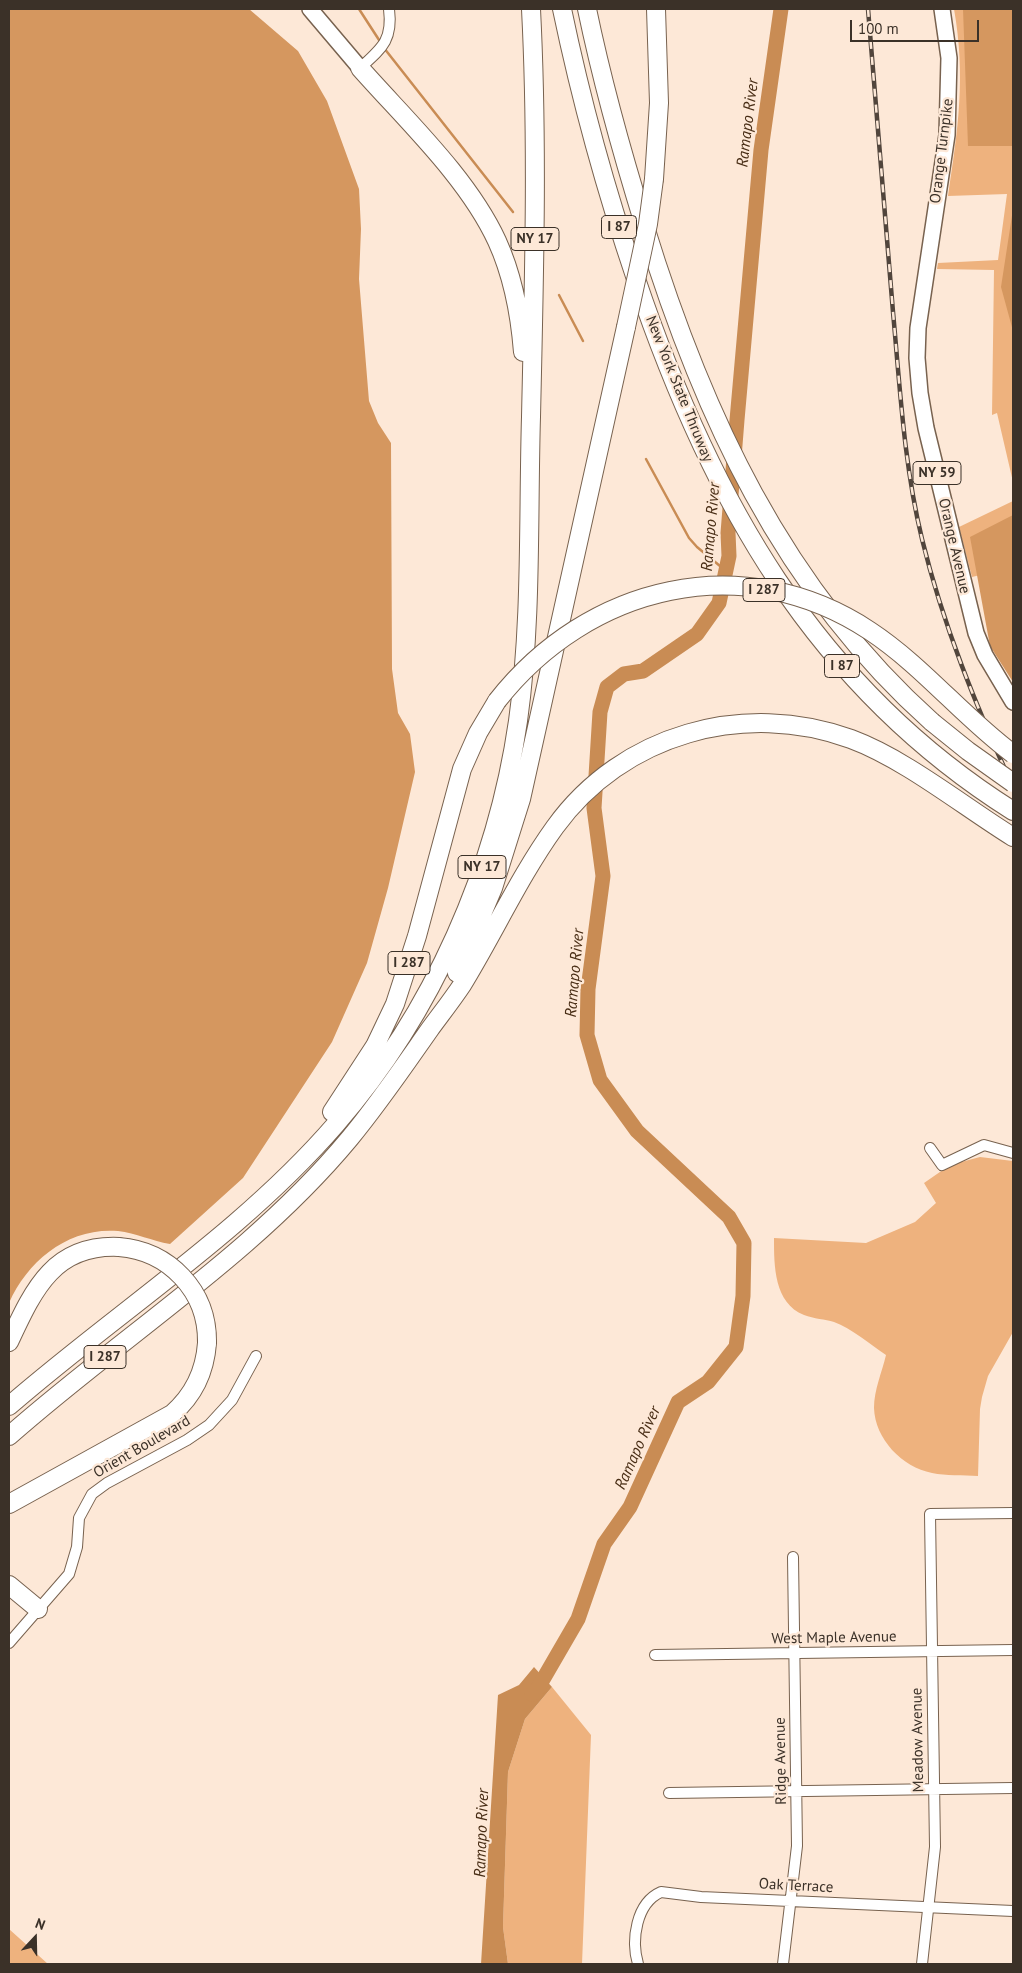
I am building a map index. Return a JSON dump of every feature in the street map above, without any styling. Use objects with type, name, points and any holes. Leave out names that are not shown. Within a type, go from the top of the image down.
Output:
[{"type":"highway","name":"NY 17","points":[[263,1198],[336,1124],[391,1051],[439,969],[476,882],[504,793],[518,721],[526,630],[535,176],[531,9]]},
{"type":"highway","name":"New York State Thruway","points":[[562,9],[585,106],[618,222],[662,350],[698,438],[752,542],[790,600],[849,674],[899,724],[953,770],[1013,811]]},
{"type":"highway","name":"New York State Thruway","points":[[587,9],[608,100],[634,193],[664,286],[700,385],[731,452],[770,525],[801,574],[837,623],[883,675],[932,722],[968,751],[1013,783]]},
{"type":"highway","name":"NY 17","points":[[432,1025],[481,919],[513,828],[626,327],[643,248],[654,179],[659,94],[656,9]]},
{"type":"highway","points":[[363,65],[460,182],[482,212],[498,242],[511,279],[521,332],[530,470]]},
{"type":"highway","name":"I 287","points":[[9,1406],[206,1247],[263,1198],[336,1107],[364,1066],[385,1025],[411,958],[462,769],[478,733],[497,701],[520,674],[546,649],[600,614],[630,601],[680,588],[712,586],[745,587],[777,592],[841,614],[869,630],[907,660],[974,722],[1013,754]]},
{"type":"highway","name":"I 287","points":[[9,1436],[220,1264],[285,1208],[351,1138],[393,1083],[463,983],[536,855],[555,826],[576,801],[598,781],[630,758],[666,740],[695,731],[742,723],[773,723],[805,727],[854,741],[887,757],[1013,837]]},
{"type":"highway","points":[[9,1342],[35,1288],[52,1269],[81,1252],[98,1248],[119,1247],[148,1253],[162,1260],[180,1274],[191,1287],[202,1308],[207,1343],[199,1379],[185,1402],[172,1414],[9,1504]]},
{"type":"highway","points":[[9,1585],[38,1609]]},
{"type":"main road","points":[[310,9],[363,65]]},
{"type":"main road","points":[[322,9],[363,65]]},
{"type":"main road","name":"Orange Turnpike","points":[[932,234],[947,135],[949,96],[949,58],[942,9]]},
{"type":"main road","name":"Orange Avenue","points":[[932,234],[918,328],[920,393],[926,428],[976,633],[985,655],[1013,702]]},
{"type":"street","points":[[363,65],[382,48],[390,32],[389,9]]},
{"type":"street","points":[[930,1148],[942,1165],[984,1145],[1013,1153]]},
{"type":"street","name":"Orient Boulevard","points":[[9,1643],[69,1574],[77,1547],[79,1518],[92,1494],[107,1483],[186,1440],[209,1425],[232,1400],[256,1356]]},
{"type":"street","name":"Meadow Avenue","points":[[922,1964],[935,1847],[930,1514],[1013,1513]]},
{"type":"street","name":"Ridge Avenue","points":[[783,1964],[797,1846],[794,1557]]},
{"type":"street","name":"West Maple Avenue","points":[[655,1655],[1013,1650]]},
{"type":"street","points":[[669,1792],[1013,1788]]},
{"type":"street","name":"Oak Terrace","points":[[638,1964],[633,1944],[637,1925],[651,1899],[661,1892],[701,1897],[1013,1911]]},
{"type":"shaded area","points":[[9,9],[249,9],[298,51],[327,101],[359,189],[361,229],[359,279],[369,401],[378,423],[391,443],[392,669],[398,713],[410,734],[415,772],[388,888],[367,963],[332,1042],[243,1178],[170,1244],[131,1233],[100,1231],[67,1241],[52,1249],[27,1273],[9,1303]]},
{"type":"shaded area","points":[[954,9],[1013,9],[1013,482],[997,413],[992,415],[994,270],[937,269],[938,263],[998,260],[1007,194],[948,196],[955,148],[960,80],[960,57]]},
{"type":"shaded area","points":[[963,9],[1013,9],[1013,146],[968,146]]},
{"type":"shaded area","points":[[1013,209],[1013,331],[1001,287]]},
{"type":"shaded area","points":[[1013,501],[1013,567],[972,577],[959,527]]},
{"type":"shaded area","points":[[1013,515],[1013,682],[990,646],[970,537]]},
{"type":"shaded area","points":[[980,1157],[1013,1161],[1013,1332],[988,1376],[982,1397],[978,1476],[937,1474],[910,1465],[892,1450],[879,1430],[874,1401],[886,1355],[847,1328],[834,1322],[804,1315],[787,1302],[781,1293],[778,1282],[774,1260],[774,1238],[866,1243],[915,1222],[936,1203],[924,1183],[950,1165]]},
{"type":"shaded area","points":[[534,1667],[552,1687],[525,1719],[508,1772],[503,1927],[508,1964],[481,1964],[498,1695],[519,1685]]},
{"type":"shaded area","points":[[552,1687],[591,1735],[582,1964],[508,1964],[503,1927],[508,1772],[525,1719]]},
{"type":"shaded area","points":[[9,1929],[48,1964],[9,1964]]},
{"type":"waterway","points":[[359,9],[381,43]]},
{"type":"waterway","name":"Ramapo River","points":[[532,1694],[538,1688],[578,1619],[604,1544],[630,1507],[678,1402],[708,1382],[736,1347],[743,1296],[744,1243],[729,1217],[637,1131],[600,1080],[587,1035],[588,989],[603,876],[594,808],[600,712],[607,687],[624,674],[643,671],[697,634],[719,603],[729,556],[728,533],[761,150],[781,9]]},
{"type":"waterway","points":[[384,48],[513,212]]},
{"type":"waterway","points":[[559,295],[583,341]]},
{"type":"waterway","points":[[646,459],[689,538],[726,571]]},
{"type":"railway","points":[[868,9],[901,398],[907,455],[916,511],[930,571],[950,634],[973,696],[1013,787]]}]
